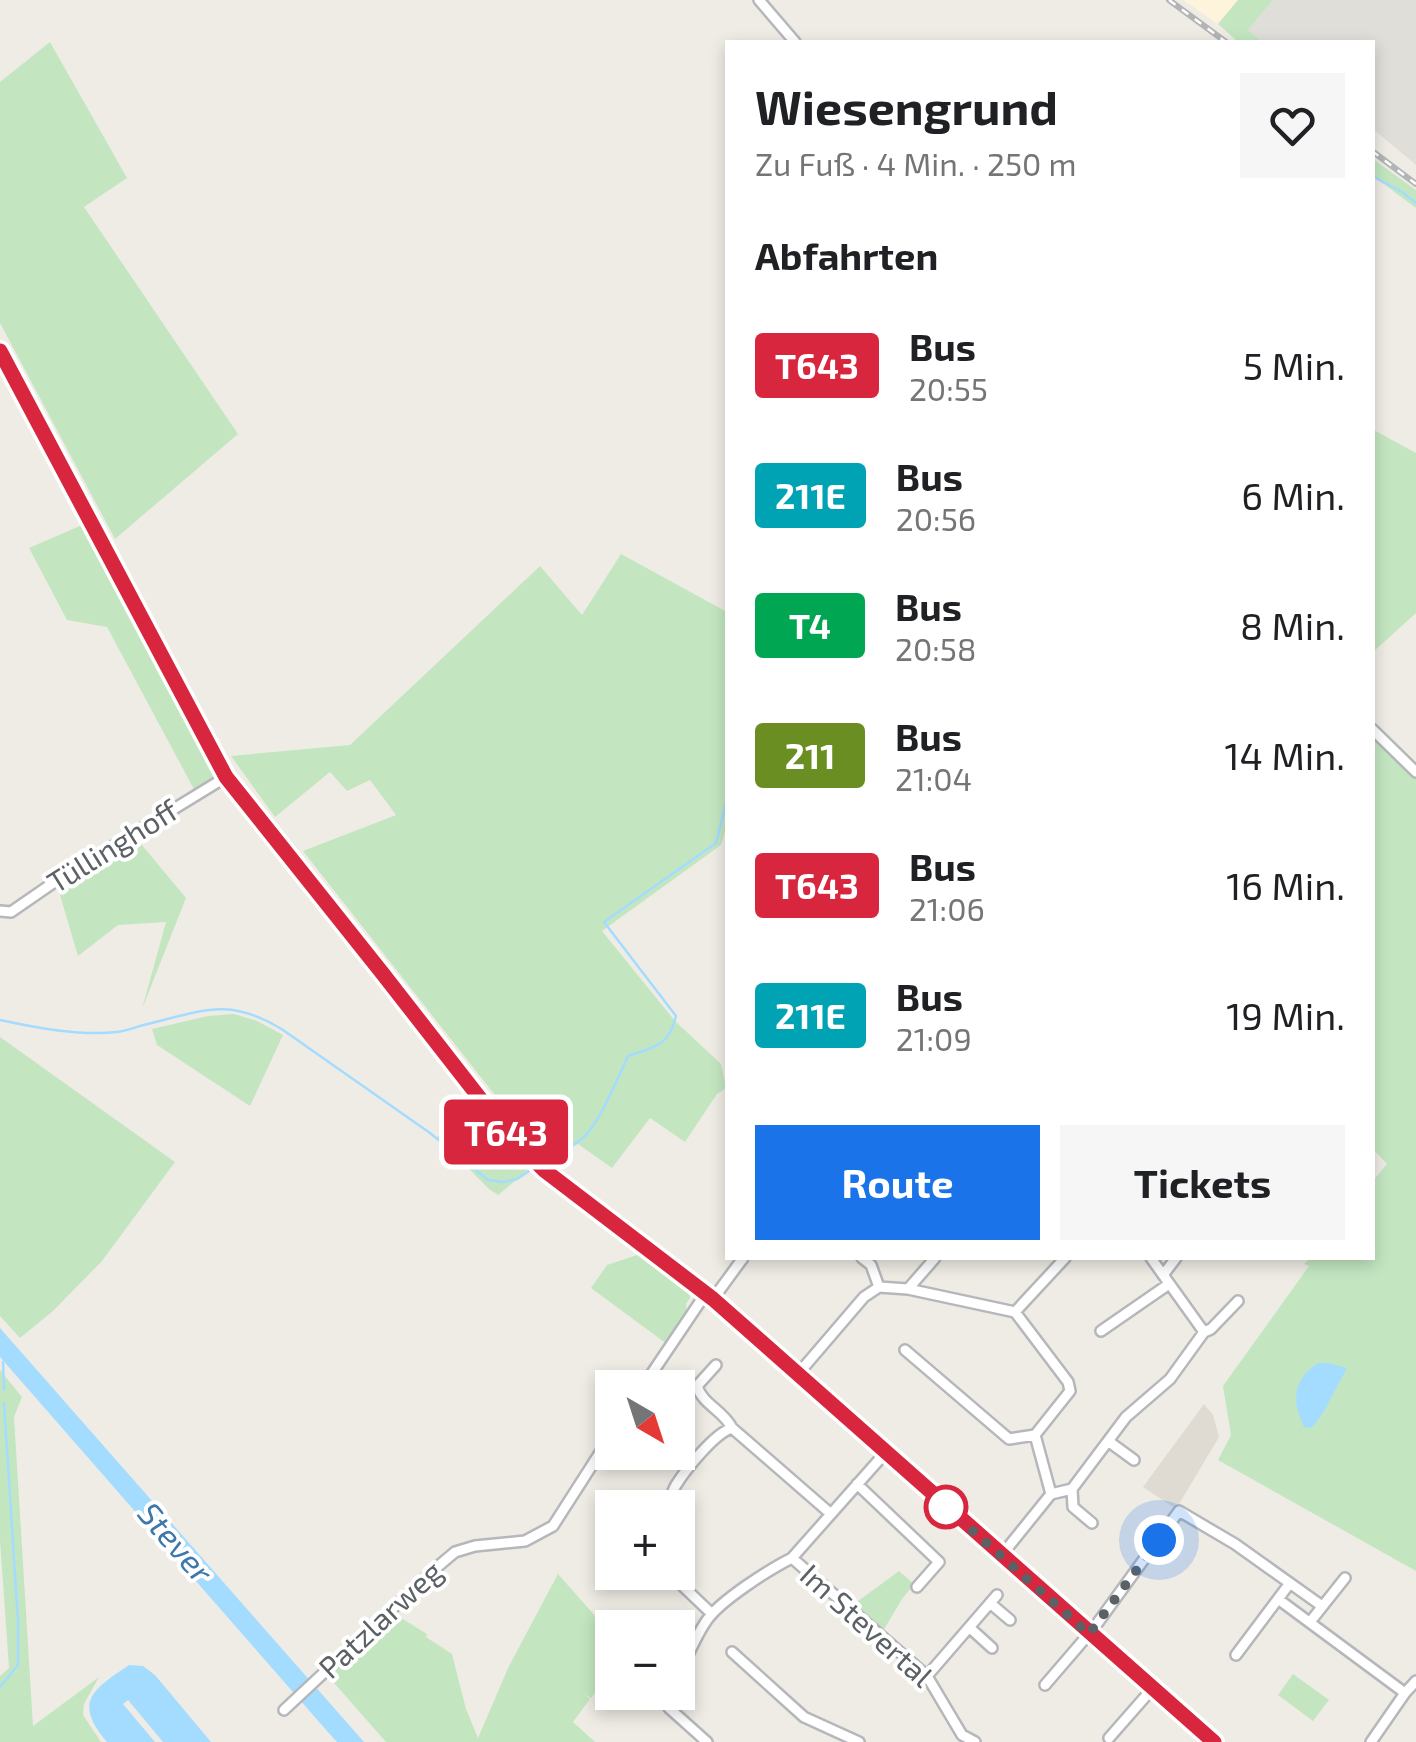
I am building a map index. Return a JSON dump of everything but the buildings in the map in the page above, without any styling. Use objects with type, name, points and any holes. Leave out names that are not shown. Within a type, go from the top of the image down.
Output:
[{"type":"main road","points":[[0,351],[226,777],[496,1119],[544,1170],[709,1296],[1214,1742]]},
{"type":"street","points":[[760,0],[793,40]]},
{"type":"street","points":[[1375,732],[1416,772]]},
{"type":"street","name":"Tüllinghoff","points":[[0,911],[11,912],[226,777]]},
{"type":"street","points":[[655,1370],[709,1296],[742,1260]]},
{"type":"street","points":[[864,1260],[879,1287]]},
{"type":"street","points":[[908,1288],[933,1260]]},
{"type":"street","points":[[1015,1312],[1058,1260]]},
{"type":"street","points":[[1152,1260],[1204,1332]]},
{"type":"street","points":[[1100,1331],[1166,1279],[1175,1260]]},
{"type":"street","points":[[798,1374],[864,1297],[879,1287],[908,1288],[1015,1312],[1068,1382],[1070,1391],[1035,1435],[1010,1438],[905,1350]]},
{"type":"street","points":[[1092,1523],[1072,1507],[1072,1489],[1136,1406],[1158,1392],[1204,1332],[1238,1301]]},
{"type":"street","points":[[716,1364],[697,1386],[698,1393],[732,1428],[831,1514]]},
{"type":"street","points":[[673,1490],[721,1432],[732,1428]]},
{"type":"street","points":[[1035,1435],[1051,1494]]},
{"type":"street","points":[[1108,1441],[1134,1460]]},
{"type":"street","points":[[695,1642],[712,1614],[792,1558],[886,1452]]},
{"type":"street","name":"Patzlarweg","points":[[286,1709],[456,1552],[525,1540],[553,1526],[595,1461]]},
{"type":"street","points":[[858,1484],[939,1562],[917,1587]]},
{"type":"street","points":[[1001,1556],[1051,1494],[1072,1489]]},
{"type":"street","points":[[1044,1685],[1089,1634],[1179,1511],[1322,1606]]},
{"type":"street","name":"Im Stevertal","points":[[792,1558],[928,1676],[962,1735]]},
{"type":"street","points":[[1310,1622],[1345,1578]]},
{"type":"street","points":[[1236,1655],[1290,1582]]},
{"type":"street","points":[[687,1590],[712,1614]]},
{"type":"street","points":[[1278,1598],[1405,1693]]},
{"type":"street","points":[[928,1676],[994,1599],[1010,1620]]},
{"type":"street","points":[[970,1628],[992,1648]]},
{"type":"street","points":[[732,1652],[804,1717],[859,1742]]},
{"type":"street","points":[[1371,1742],[1416,1681]]},
{"type":"street","points":[[1110,1738],[1152,1689]]},
{"type":"street","points":[[671,1710],[708,1742]]},
{"type":"street","points":[[953,1742],[962,1735],[975,1742]]},
{"type":"shaded area","points":[[1183,0],[1238,0],[1218,24]]},
{"type":"shaded area","points":[[1273,0],[1416,0],[1416,165],[1375,131],[1375,40],[1259,40],[1247,31]]},
{"type":"shaded area","points":[[1204,1404],[1213,1415],[1219,1437],[1176,1509],[1143,1487]]},
{"type":"green space","points":[[1238,0],[1273,0],[1248,30],[1260,40],[1236,40],[1218,24]]},
{"type":"green space","points":[[50,42],[127,178],[84,207],[238,434],[115,539],[0,323],[0,82]]},
{"type":"green space","points":[[1375,160],[1416,190],[1416,208],[1375,177]]},
{"type":"green space","points":[[1375,431],[1416,453],[1416,613],[1375,650]]},
{"type":"green space","points":[[89,522],[222,777],[196,793],[107,627],[67,620],[29,548]]},
{"type":"green space","points":[[621,554],[725,611],[725,831],[721,845],[602,931],[675,1021],[721,1064],[725,1089],[717,1094],[685,1142],[650,1118],[612,1168],[578,1144],[553,1158],[527,1136],[303,851],[396,815],[370,780],[347,791],[330,772],[275,817],[231,756],[350,745],[540,566],[582,615]]},
{"type":"green space","points":[[1375,733],[1416,776],[1416,1571],[1218,1460],[1231,1435],[1223,1386],[1309,1266],[1304,1264],[1308,1260],[1375,1260],[1375,1179],[1387,1164],[1375,1151]]},
{"type":"green space","points":[[136,838],[186,898],[142,1009],[166,922],[118,925],[78,956],[57,885]]},
{"type":"green space","points":[[234,1014],[283,1035],[250,1106],[157,1045],[152,1029]]},
{"type":"green space","points":[[0,1037],[175,1162],[102,1261],[20,1338],[0,1316]]},
{"type":"green space","points":[[475,1104],[531,1168],[498,1195],[437,1137]]},
{"type":"green space","points":[[643,1253],[689,1286],[687,1314],[667,1344],[591,1288],[607,1265]]},
{"type":"green space","points":[[0,1370],[22,1397],[14,1417],[33,1726],[99,1677],[84,1704],[83,1715],[101,1742],[0,1742],[0,1676],[9,1668],[0,1540]]},
{"type":"green space","points":[[899,1571],[914,1584],[883,1631],[854,1604]]},
{"type":"green space","points":[[558,1574],[595,1616],[595,1693],[591,1698],[584,1694],[590,1699],[573,1722],[595,1742],[386,1742],[328,1676],[393,1613],[452,1654],[478,1738],[509,1666]]},
{"type":"green space","points":[[1293,1674],[1329,1700],[1313,1721],[1278,1695]]},
{"type":"water","name":"Stever","points":[[0,1328],[364,1742],[337,1742],[327,1731],[0,1357]]},
{"type":"water","points":[[1318,1363],[1347,1368],[1323,1413],[1312,1428],[1304,1427],[1297,1408],[1297,1391],[1303,1376]]},
{"type":"water","points":[[129,1665],[143,1666],[155,1675],[211,1742],[163,1742],[128,1700],[123,1704],[155,1742],[107,1742],[91,1717],[91,1698]]},
{"type":"waterway","points":[[1375,178],[1416,203]]},
{"type":"waterway","points":[[543,1161],[586,1135],[628,1056],[665,1039],[676,1016],[604,922],[716,843],[725,807]]},
{"type":"waterway","points":[[0,1020],[103,1033],[201,1011],[247,1013],[283,1030],[430,1133],[488,1180],[517,1179],[537,1166]]},
{"type":"waterway","points":[[3,1362],[4,1390]]},
{"type":"waterway","points":[[0,1687],[18,1665],[4,1403]]},
{"type":"railway","points":[[1169,0],[1223,40]]},
{"type":"railway","points":[[1375,153],[1416,184]]},
{"type":"bus line","name":"T643","points":[[0,351],[226,777],[507,1133],[570,1191],[713,1299],[1214,1742]]},
{"type":"route","points":[[946,1507],[1089,1634],[1159,1540]]}]
